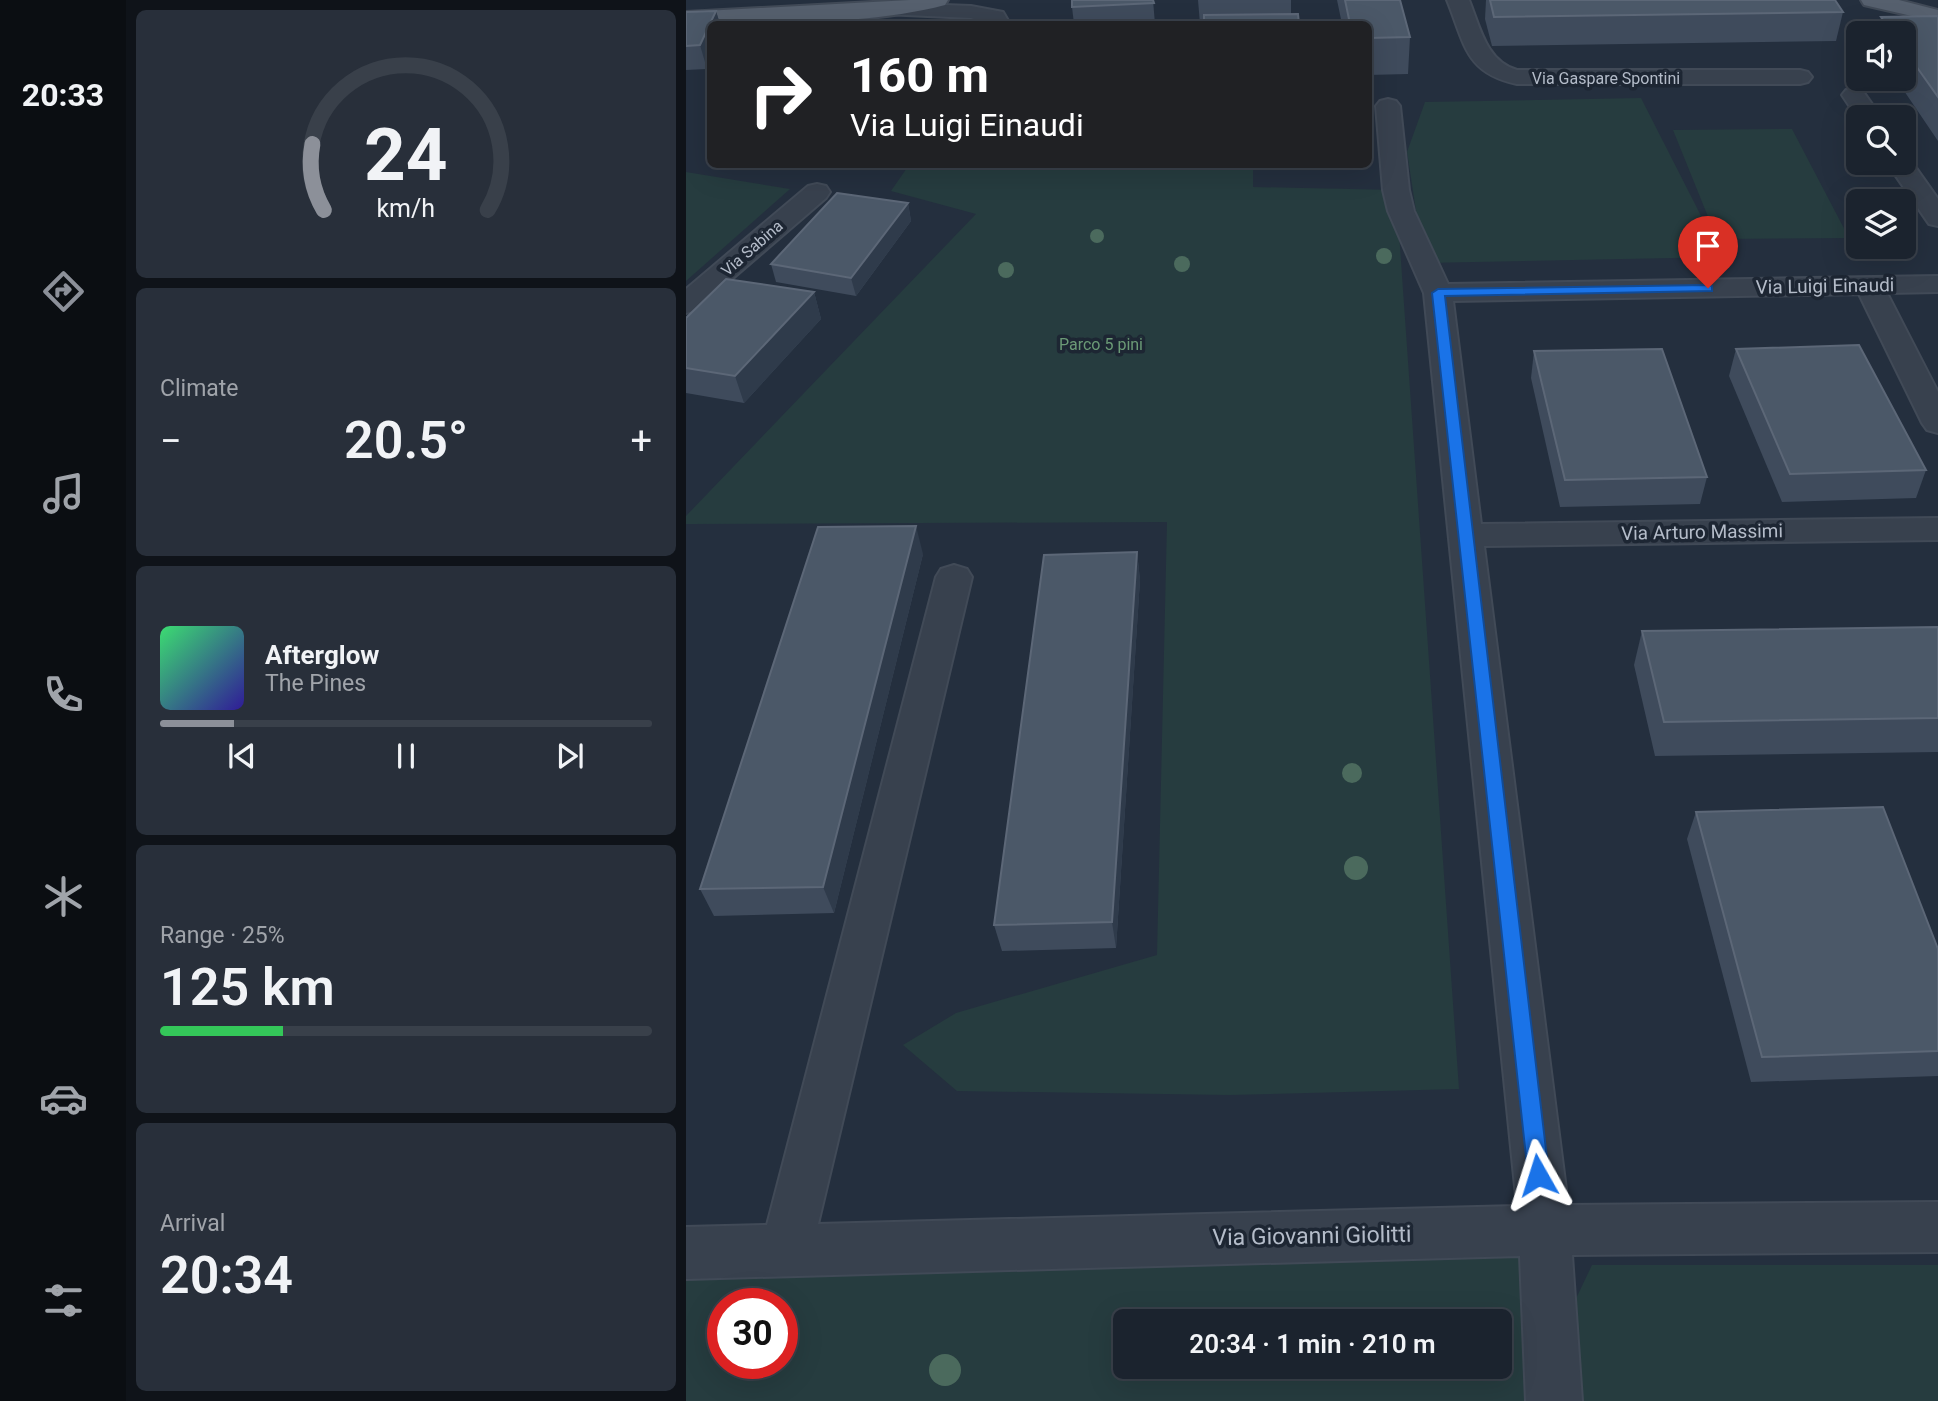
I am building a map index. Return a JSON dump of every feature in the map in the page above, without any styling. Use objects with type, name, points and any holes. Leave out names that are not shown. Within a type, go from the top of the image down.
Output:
[{"type":"main road","points":[[686,19],[892,9],[937,0]]},
{"type":"main road","points":[[1872,0],[1938,16]]},
{"type":"street","name":"Via Gaspare Spontini","points":[[1458,0],[1482,58],[1488,66],[1510,76],[1542,79],[1800,77]]},
{"type":"street","points":[[892,9],[977,12],[995,17],[997,21]]},
{"type":"street","points":[[1854,95],[1861,105]]},
{"type":"street","points":[[1388,106],[1396,190],[1401,211],[1438,293],[1545,1230],[1554,1401]]},
{"type":"street","points":[[1908,175],[1938,218]]},
{"type":"street","name":"Via Sabina","points":[[686,304],[817,192]]},
{"type":"street","name":"Via Luigi Einaudi","points":[[1438,293],[1938,284]]},
{"type":"street","points":[[1869,285],[1938,423]]},
{"type":"street","name":"Via Arturo Massimi","points":[[1465,535],[1938,529]]},
{"type":"street","points":[[786,1250],[954,577]]},
{"type":"street","name":"Via Giovanni Giolitti","points":[[686,1254],[1545,1230],[1938,1227]]},
{"type":"green space","points":[[1641,98],[1722,257],[1424,263],[1407,152],[1425,102]]},
{"type":"green space","points":[[1792,129],[1846,232],[1846,238],[1717,239],[1673,130]]},
{"type":"green space","name":"Parco 5 pini","points":[[907,168],[1253,168],[1253,187],[1396,190],[1459,1089],[1229,1095],[957,1091],[903,1045],[956,1013],[1157,955],[1167,522],[686,524],[686,516],[976,214],[891,191]]},
{"type":"green space","points":[[686,172],[790,189],[686,281]]},
{"type":"green space","points":[[1545,1230],[1552,1349],[1592,1265],[1938,1265],[1938,1401],[686,1401],[686,1253]]},
{"type":"building","points":[[1072,0],[1153,0],[1154,3],[1072,7]]},
{"type":"building","points":[[1345,0],[1400,0],[1410,37],[1372,38],[1372,21],[1349,21]]},
{"type":"building","points":[[1490,0],[1835,0],[1843,12],[1494,17]]},
{"type":"building","points":[[716,11],[711,21],[707,21],[707,30],[700,45],[686,46],[686,12]]},
{"type":"building","points":[[1298,14],[1299,21],[1204,21],[1204,15]]},
{"type":"building","points":[[1938,16],[1938,97],[1916,66],[1916,21],[1884,21],[1881,17]]},
{"type":"building","points":[[837,193],[908,203],[851,278],[771,264]]},
{"type":"building","points":[[726,279],[814,292],[735,376],[686,368],[686,318]]},
{"type":"building","points":[[1859,345],[1926,470],[1790,474],[1736,349]]},
{"type":"building","points":[[1662,349],[1707,477],[1565,480],[1534,351]]},
{"type":"building","points":[[916,526],[823,887],[700,889],[818,527]]},
{"type":"building","points":[[1137,552],[1112,922],[994,925],[1044,555]]},
{"type":"building","points":[[1938,627],[1938,718],[1664,722],[1642,631]]},
{"type":"building","points":[[1883,807],[1938,949],[1938,1051],[1762,1057],[1696,812]]},
{"type":"route","points":[[1538,1175],[1438,293],[1708,288]]}]
